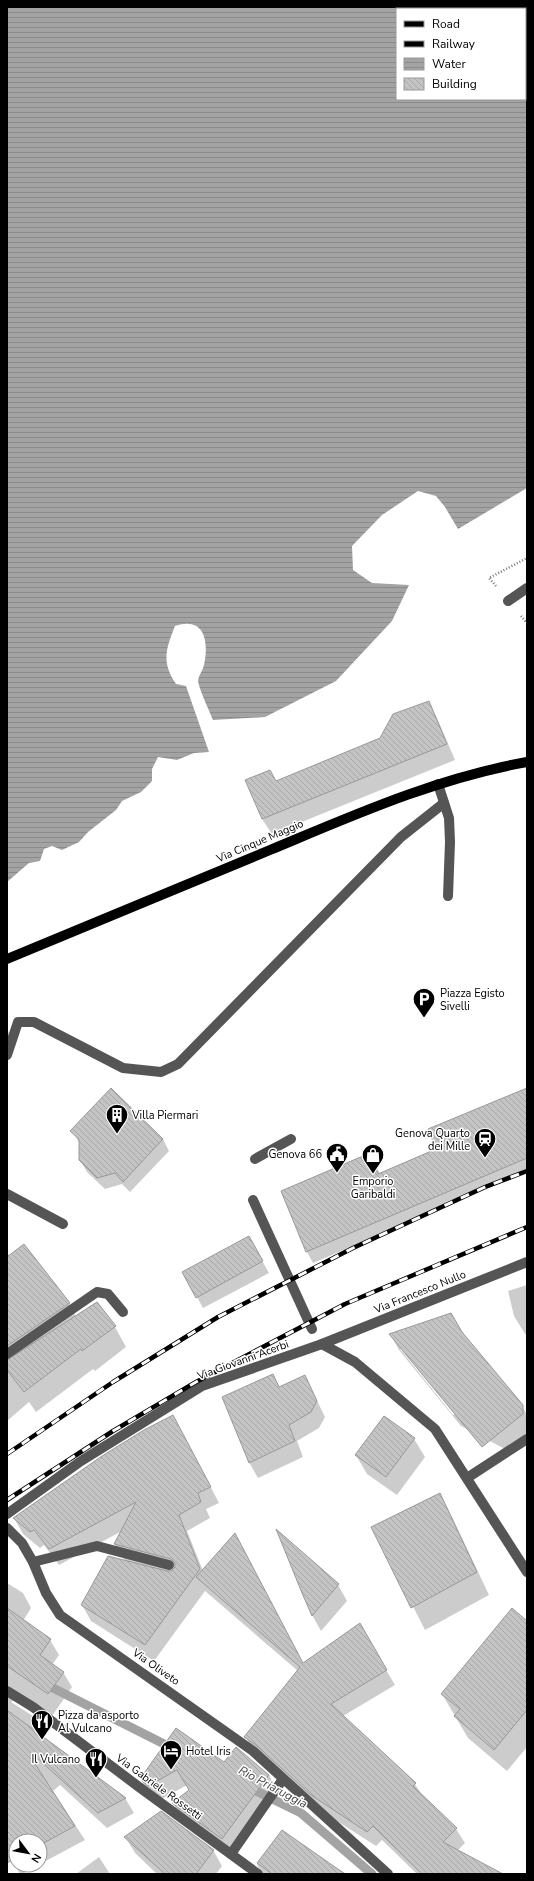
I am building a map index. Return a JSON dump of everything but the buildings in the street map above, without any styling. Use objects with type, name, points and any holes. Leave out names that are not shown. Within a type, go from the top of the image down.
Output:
[{"type":"main road","name":"Via Cinque Maggio","points":[[7,959],[359,813],[438,784],[495,768],[527,762]]},
{"type":"street","points":[[508,601],[527,588]]},
{"type":"street","points":[[438,784],[449,818],[450,842],[448,896]]},
{"type":"street","points":[[7,1055],[18,1022],[34,1022],[123,1068],[161,1072],[178,1064],[401,836],[444,803]]},
{"type":"street","points":[[255,1159],[291,1139]]},
{"type":"street","points":[[7,1194],[63,1224]]},
{"type":"street","points":[[252,1200],[312,1329]]},
{"type":"street","name":"Via Francesco Nullo","points":[[322,1344],[527,1262]]},
{"type":"street","points":[[7,1354],[97,1292],[108,1294],[123,1312]]},
{"type":"street","points":[[322,1344],[355,1362],[435,1429],[527,1572]]},
{"type":"street","name":"Via Giovanni Acerbi","points":[[7,1514],[81,1461],[202,1386],[322,1344]]},
{"type":"street","points":[[467,1478],[527,1439]]},
{"type":"street","name":"Via Oliveto","points":[[7,1528],[22,1543],[33,1562],[46,1593],[60,1615],[252,1751],[282,1780],[388,1874]]},
{"type":"street","points":[[33,1562],[97,1546],[169,1565]]},
{"type":"street","name":"Via Gabriele Rossetti","points":[[7,1691],[33,1707],[258,1874]]},
{"type":"street","points":[[231,1854],[282,1780]]},
{"type":"water","points":[[7,7],[527,7],[527,488],[458,529],[445,507],[436,496],[418,491],[382,515],[352,546],[353,570],[372,583],[409,585],[392,621],[336,681],[265,717],[213,720],[198,680],[203,667],[206,648],[203,633],[199,628],[193,625],[185,624],[175,626],[166,655],[168,669],[176,684],[186,686],[209,752],[194,753],[177,760],[158,757],[152,769],[152,781],[141,792],[122,801],[116,810],[88,832],[79,842],[62,850],[52,846],[44,849],[40,861],[29,863],[7,882]]},
{"type":"waterway","name":"Rio Priaruggia","points":[[44,1681],[53,1688],[174,1749]]},
{"type":"waterway","name":"Rio Priaruggia","points":[[246,1786],[301,1813],[372,1874]]},
{"type":"railway","points":[[7,1454],[113,1382],[218,1317],[353,1248],[485,1187],[527,1171]]},
{"type":"railway","points":[[7,1500],[113,1431],[196,1382],[345,1304],[527,1227]]},
{"type":"place","name":"Piazza Egisto Sivelli","points":[[424,1018]]},
{"type":"place","name":"Villa Piermari","points":[[117,1134]]},
{"type":"place","name":"Genova Quarto dei Mille","points":[[485,1158]]},
{"type":"place","name":"Genova 66","points":[[337,1174]]},
{"type":"place","name":"Emporio Garibaldi","points":[[373,1174]]},
{"type":"place","name":"Pizza da asporto Al Vulcano","points":[[42,1740]]},
{"type":"place","name":"Hotel Iris","points":[[171,1770]]},
{"type":"place","name":"Il Vulcano","points":[[96,1778]]}]
